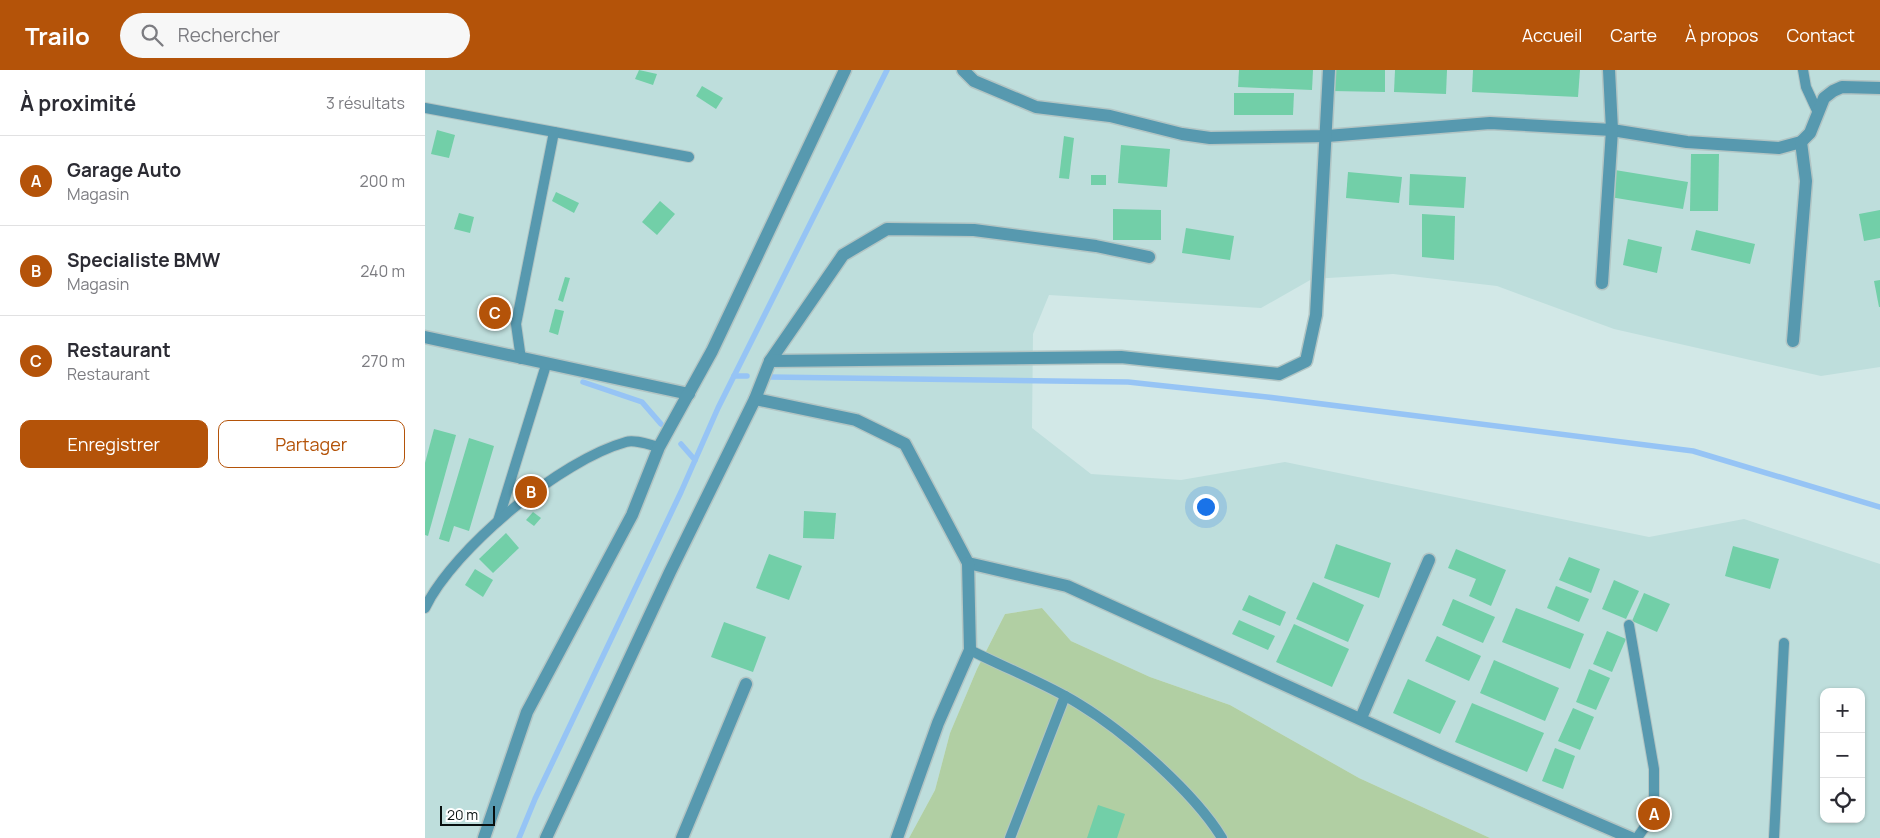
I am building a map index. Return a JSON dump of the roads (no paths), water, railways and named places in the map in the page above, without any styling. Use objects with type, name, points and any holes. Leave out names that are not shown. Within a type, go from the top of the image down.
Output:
[{"type":"street","points":[[484,838],[527,712],[632,516],[659,447],[712,351],[845,70]]},
{"type":"street","points":[[963,70],[974,81],[1036,107],[1110,116],[1182,134],[1241,138],[1327,136],[1490,123],[1612,130],[1687,142],[1779,148],[1801,142],[1810,133],[1824,98],[1833,91],[1842,87],[1880,88]]},
{"type":"street","points":[[770,361],[1121,357],[1279,374],[1306,361],[1316,315],[1329,70]]},
{"type":"street","points":[[1602,283],[1612,130],[1609,70]]},
{"type":"street","points":[[1793,341],[1806,182],[1801,142]]},
{"type":"street","points":[[546,838],[670,572],[755,399],[770,361],[843,255],[887,230],[974,230],[1096,246],[1149,258]]},
{"type":"street","points":[[425,337],[546,365],[689,394]]},
{"type":"street","points":[[755,399],[857,420],[905,444],[968,562],[969,650],[938,723],[897,838]]},
{"type":"street","points":[[1361,718],[1429,560]]},
{"type":"street","points":[[968,562],[1067,586],[1361,718],[1439,756],[1631,838]]},
{"type":"street","points":[[681,838],[746,684]]},
{"type":"lane","points":[[1803,70],[1806,87],[1818,113]]},
{"type":"lane","points":[[425,108],[689,157]]},
{"type":"lane","points":[[521,359],[516,324],[554,132]]},
{"type":"lane","points":[[498,521],[546,365]]},
{"type":"lane","points":[[426,602],[455,563],[498,521],[572,464],[627,441],[659,447]]},
{"type":"lane","points":[[1629,625],[1654,769],[1654,814],[1637,838]]},
{"type":"lane","points":[[1774,838],[1784,643]]},
{"type":"lane","points":[[969,650],[1078,703],[1128,738],[1178,785],[1222,838]]},
{"type":"lane","points":[[1010,838],[1065,696]]},
{"type":"waterway","points":[[519,838],[535,799],[681,492],[718,408],[887,70]]},
{"type":"waterway","points":[[734,376],[747,376]]},
{"type":"waterway","points":[[770,377],[1128,382],[1267,397],[1693,451],[1880,507]]},
{"type":"waterway","points":[[583,382],[642,402],[661,424]]},
{"type":"waterway","points":[[681,444],[695,460]]},
{"type":"place","name":"Restaurant","points":[[495,313]]},
{"type":"place","name":"Specialiste BMW","points":[[531,492]]},
{"type":"place","name":"Garage Auto","points":[[1654,814]]}]
